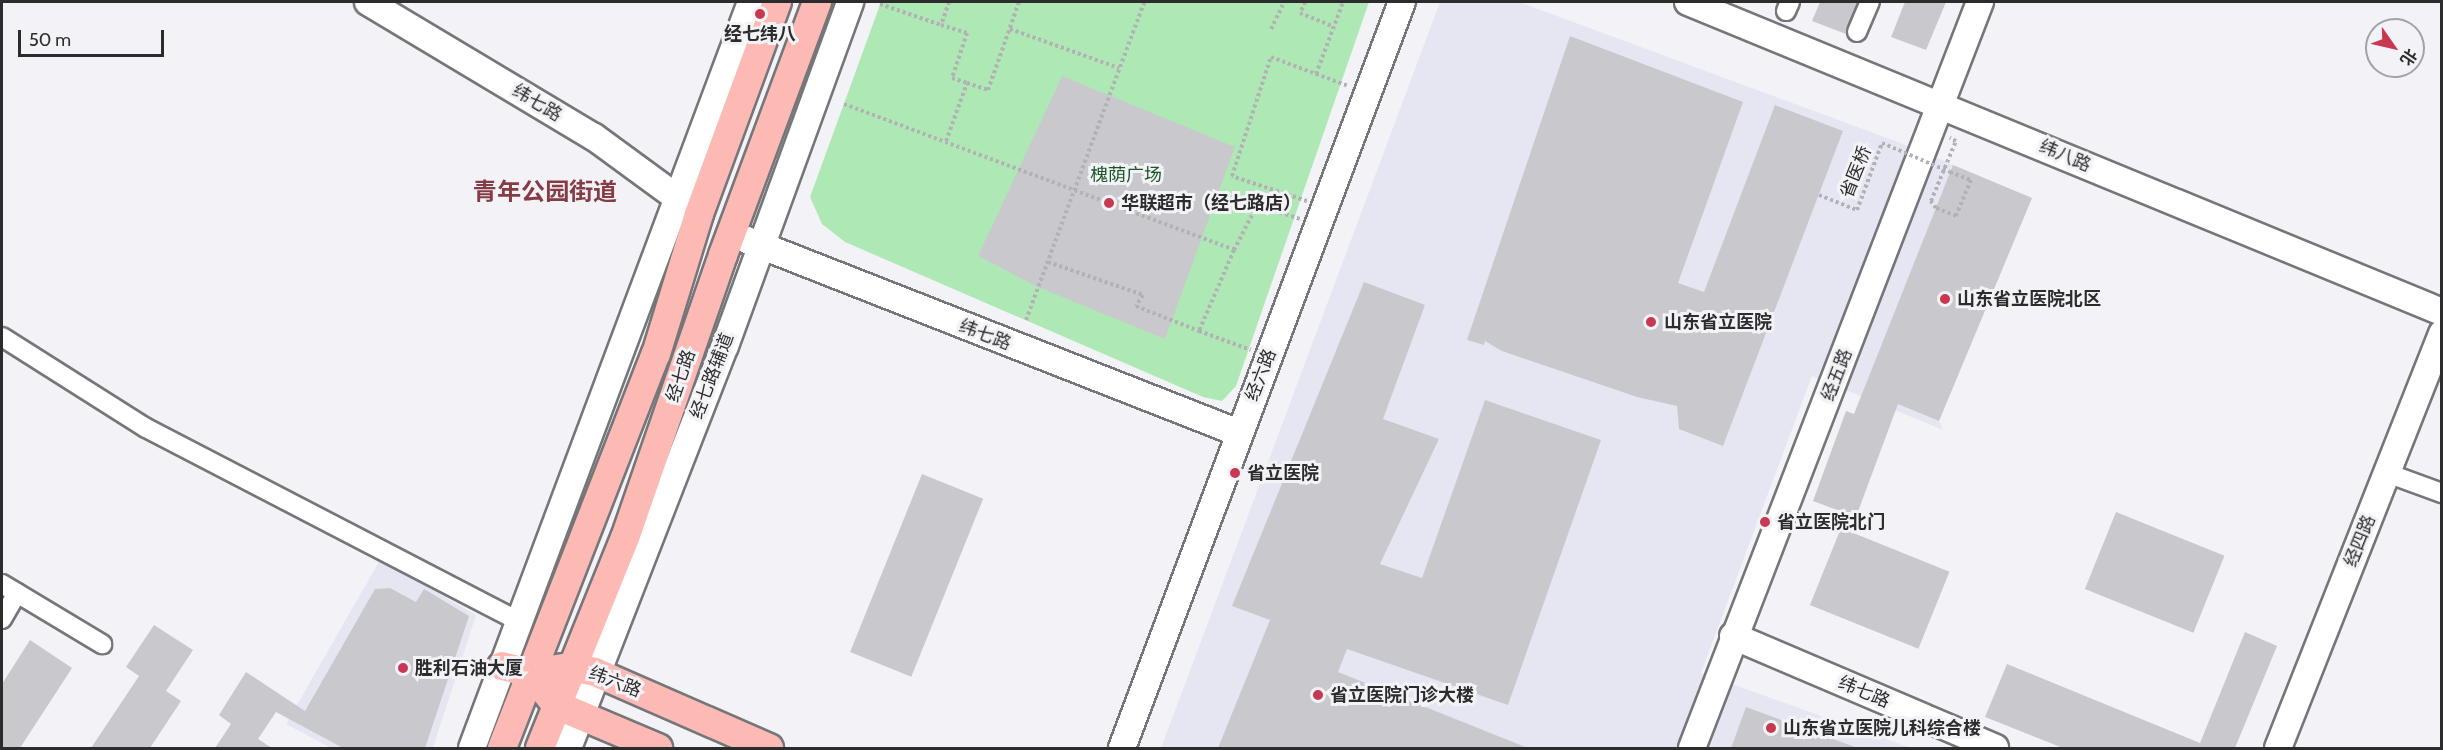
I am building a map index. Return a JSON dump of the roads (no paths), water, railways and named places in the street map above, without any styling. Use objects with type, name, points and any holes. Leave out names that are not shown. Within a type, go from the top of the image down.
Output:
[{"type":"main road","name":"经七路","points":[[502,748],[656,354],[689,206],[777,2]]},
{"type":"main road","name":"经七路","points":[[540,748],[568,710],[625,538],[817,2]]},
{"type":"main road","points":[[502,666],[530,673],[568,710],[658,748]]},
{"type":"main road","name":"纬六路","points":[[530,673],[582,669],[769,748]]},
{"type":"street","name":"纬七路","points":[[368,2],[594,137],[689,206]]},
{"type":"street","points":[[472,748],[519,621],[689,206],[751,2]]},
{"type":"street","name":"经七路辅道","points":[[582,669],[760,248],[849,2]]},
{"type":"street","name":"经六路","points":[[1122,748],[1402,2]]},
{"type":"street","name":"纬八路","points":[[1693,2],[2442,312]]},
{"type":"street","points":[[1857,32],[1870,2]]},
{"type":"street","name":"经五路","points":[[1692,748],[1733,636],[1980,2]]},
{"type":"street","name":"纬七路","points":[[734,232],[760,248],[1239,433]]},
{"type":"street","name":"经四路","points":[[2277,748],[2442,333]]},
{"type":"street","points":[[2,337],[146,428],[519,621]]},
{"type":"street","points":[[2387,473],[2442,494]]},
{"type":"street","points":[[2,619],[9,588],[102,644]]},
{"type":"street","name":"纬七路","points":[[1733,636],[1995,748]]},
{"type":"street","points":[[568,710],[568,748]]},
{"type":"place","name":"经七纬八","points":[[760,14]]},
{"type":"place","name":"华联超市（经七路店）","points":[[1109,203]]},
{"type":"place","name":"山东省立医院北区","points":[[1945,299]]},
{"type":"place","name":"山东省立医院","points":[[1651,322]]},
{"type":"place","name":"省立医院","points":[[1235,473]]},
{"type":"place","name":"省立医院北门","points":[[1765,522]]},
{"type":"place","name":"胜利石油大厦","points":[[403,668]]},
{"type":"place","name":"省立医院门诊大楼","points":[[1318,695]]},
{"type":"place","name":"山东省立医院儿科综合楼","points":[[1771,728]]},
{"type":"district","name":"青年公园街道","points":[[545,192]]},
{"type":"park label","name":"槐荫广场","points":[[1126,175]]}]
